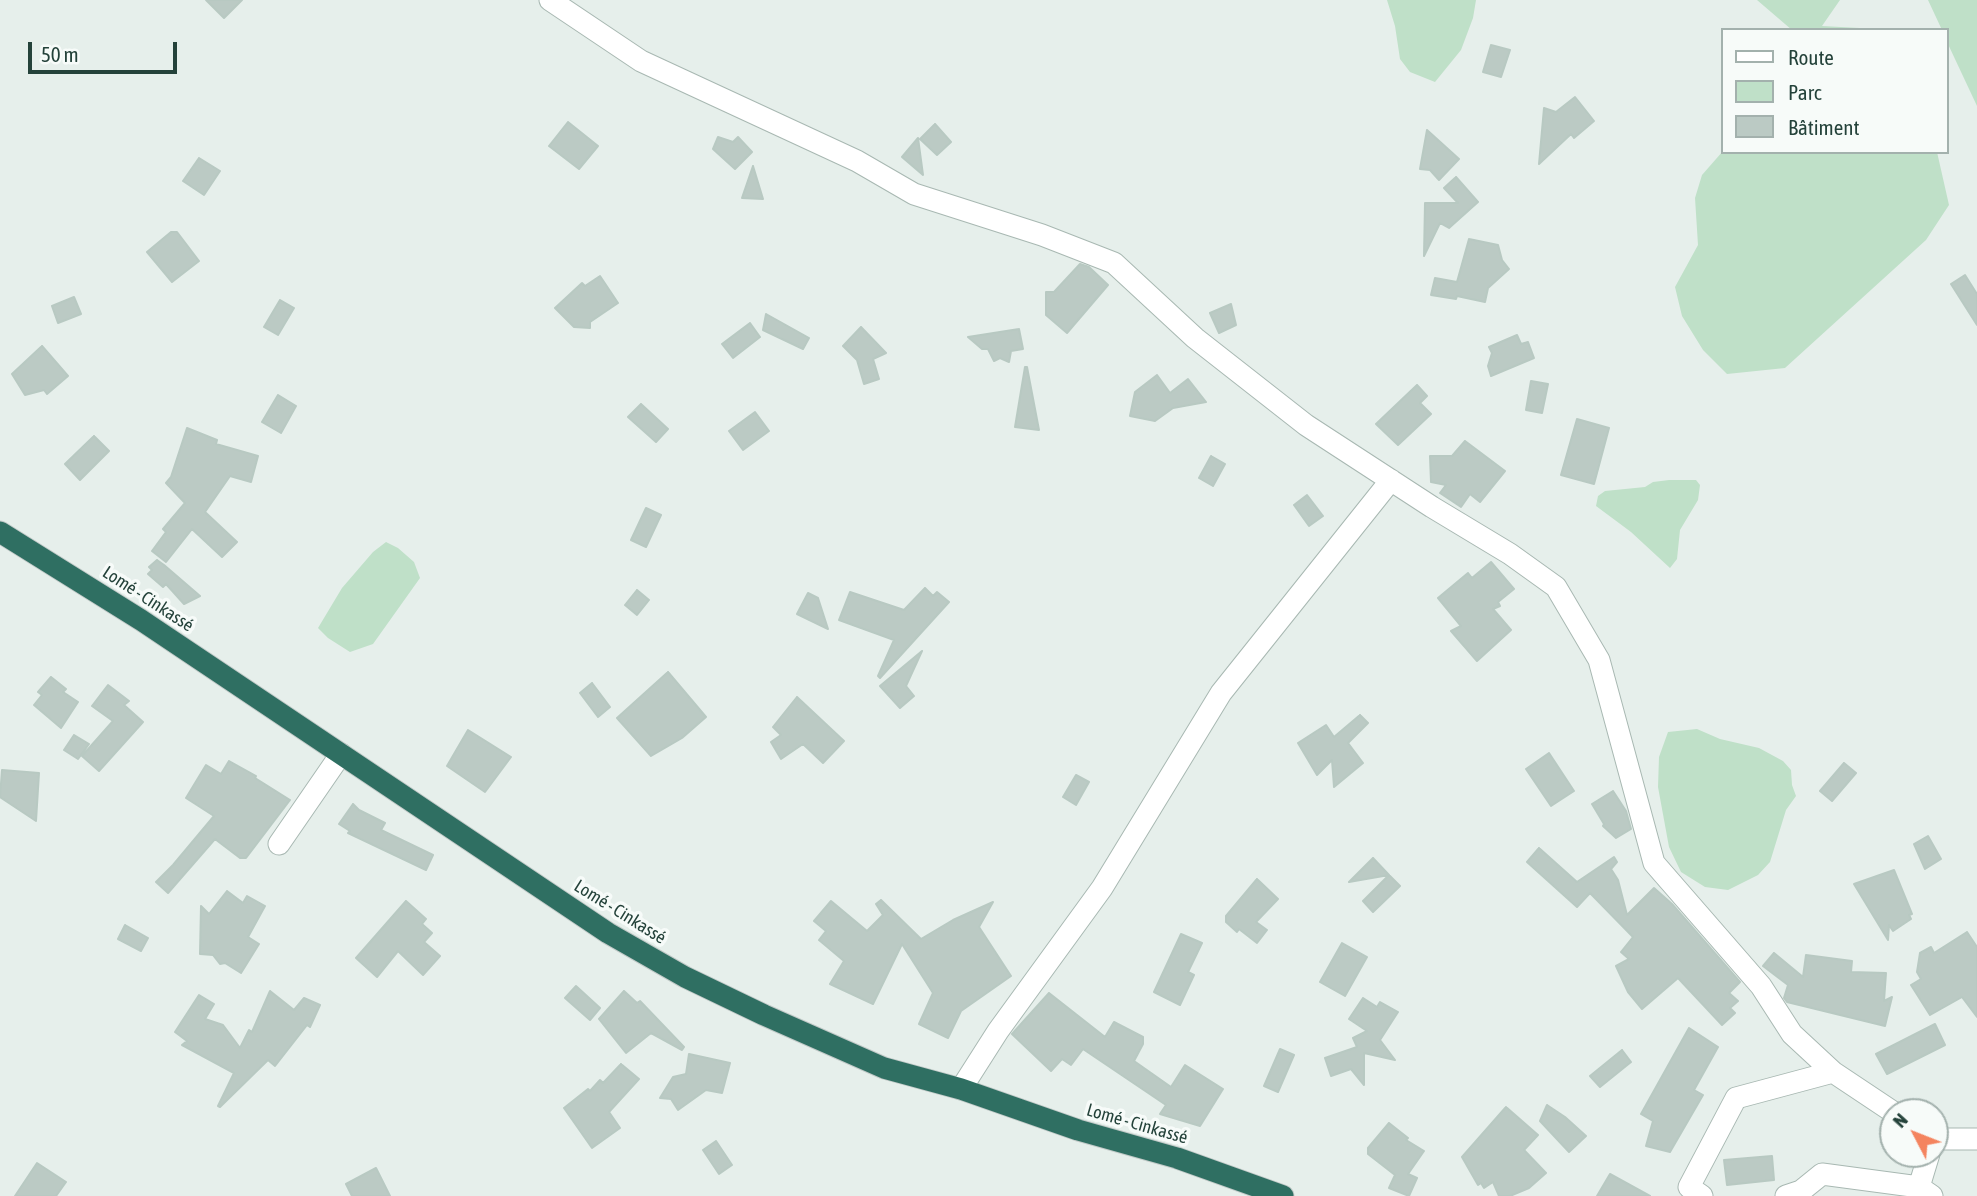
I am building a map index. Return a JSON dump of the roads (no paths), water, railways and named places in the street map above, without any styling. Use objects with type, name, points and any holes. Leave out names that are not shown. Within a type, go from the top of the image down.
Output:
[{"type":"highway","name":"Lomé - Cinkassé","points":[[0,532],[141,620],[608,933],[685,977],[884,1068],[961,1089],[1078,1130],[1177,1158],[1283,1196]]},
{"type":"street","points":[[550,0],[641,61],[857,161],[914,194],[1042,235],[1114,263],[1177,322],[1306,425],[1510,554],[1556,587],[1599,660],[1654,863],[1761,986],[1793,1034],[1833,1072],[1879,1103]]},
{"type":"street","points":[[961,1089],[998,1031],[1102,888],[1221,693],[1391,480]]},
{"type":"street","points":[[279,844],[341,754]]},
{"type":"street","points":[[1702,1196],[1689,1187],[1735,1098],[1833,1072]]},
{"type":"street","points":[[1949,1139],[1977,1139]]},
{"type":"street","points":[[1786,1196],[1801,1191],[1822,1174],[1925,1192],[1928,1168]]}]
